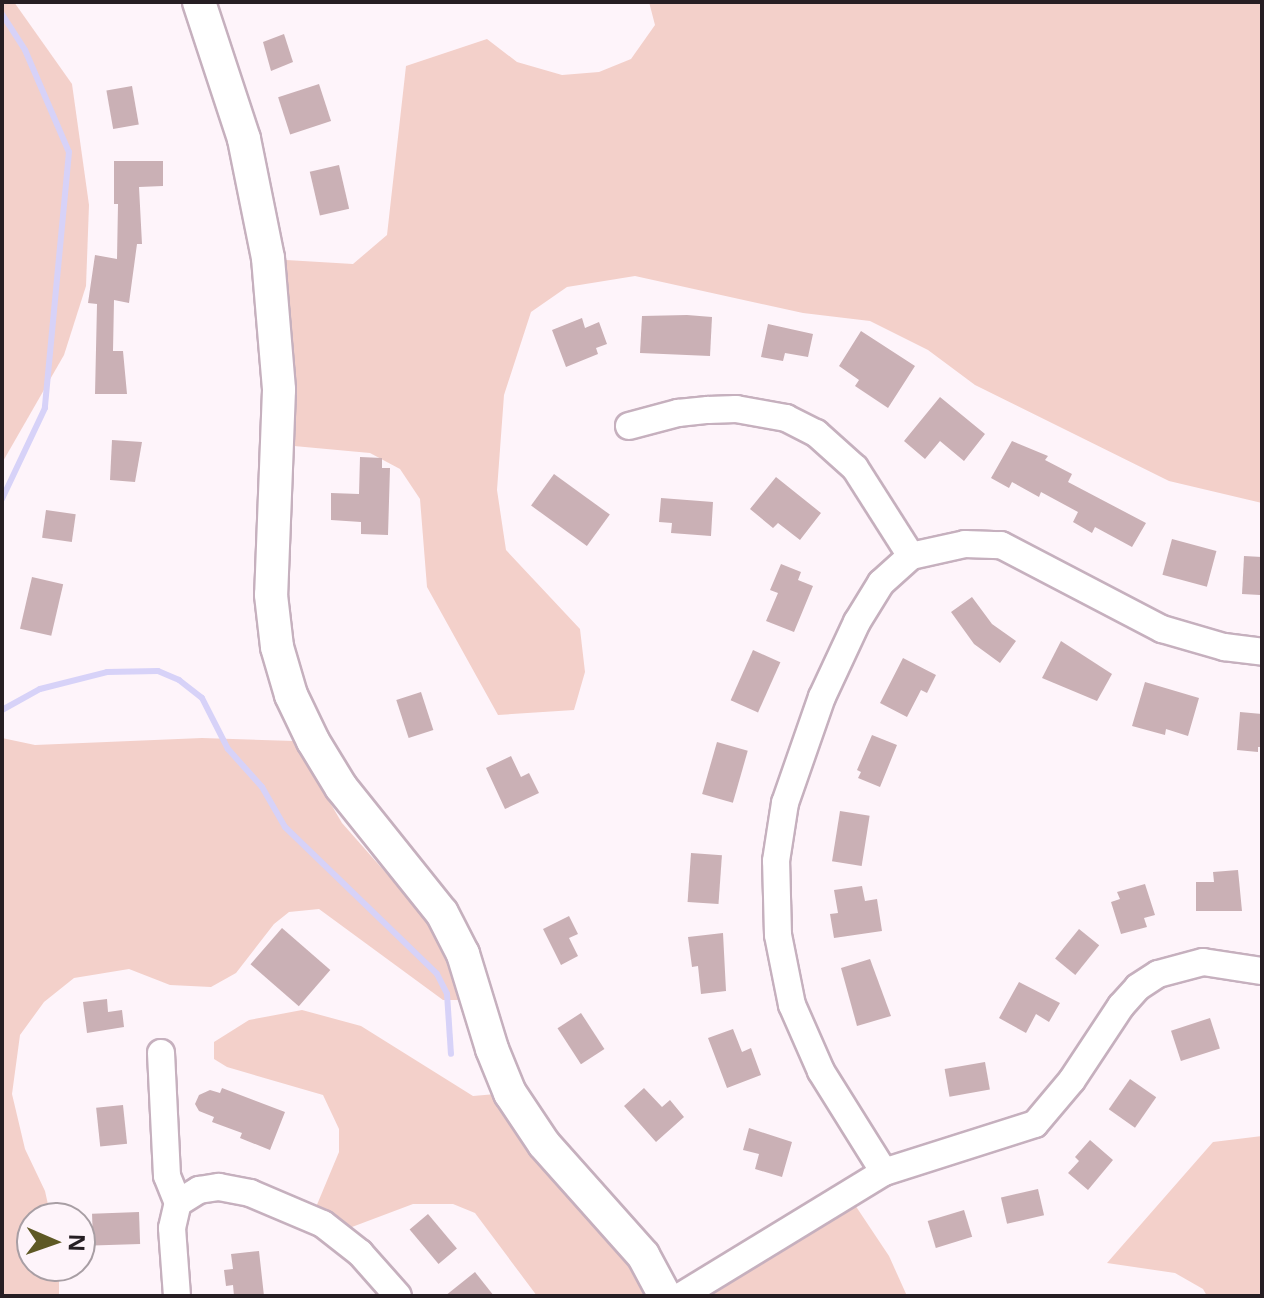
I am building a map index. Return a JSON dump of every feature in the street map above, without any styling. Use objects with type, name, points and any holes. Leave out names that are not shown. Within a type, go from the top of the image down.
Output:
[{"type":"main road","points":[[199,2],[244,139],[268,258],[279,406],[271,595],[277,647],[291,695],[313,741],[341,787],[442,913],[467,965],[492,1049],[510,1093],[544,1144],[643,1255],[665,1296]]},
{"type":"street","points":[[629,426],[678,413],[708,410],[736,409],[786,418],[836,448],[855,468],[911,556]]},
{"type":"street","points":[[884,1172],[821,1071],[792,1005],[778,935],[776,861],[785,803],[822,697],[870,598],[881,583],[911,556],[965,544],[1001,545],[1162,629],[1224,647],[1262,652]]},
{"type":"street","points":[[681,1296],[884,1172],[1035,1124],[1059,1099],[1121,1006],[1138,987],[1158,974],[1203,962],[1262,971]]},
{"type":"street","points":[[161,1053],[167,1176],[178,1203],[172,1228],[177,1296]]},
{"type":"street","points":[[178,1203],[209,1187],[239,1189],[269,1200],[323,1224],[348,1241],[398,1296]]},
{"type":"shaded area","points":[[2,2],[14,2],[72,84],[89,205],[86,286],[64,355],[2,463]]},
{"type":"shaded area","points":[[649,2],[1262,2],[1262,503],[1169,481],[975,385],[928,350],[870,321],[803,313],[635,276],[567,287],[531,312],[504,395],[497,490],[506,550],[580,629],[585,672],[574,710],[498,715],[427,587],[420,499],[400,469],[370,453],[294,446],[286,260],[353,264],[387,235],[406,66],[487,39],[517,62],[562,75],[599,72],[631,59],[655,25]]},
{"type":"shaded area","points":[[2,738],[35,745],[202,738],[294,741],[342,823],[424,916],[443,952],[459,1000],[443,1000],[319,909],[289,912],[274,924],[236,973],[211,987],[170,985],[129,969],[74,978],[44,1002],[20,1035],[12,1094],[25,1149],[47,1202],[16,1202],[16,1282],[59,1282],[59,1296],[2,1296]]},
{"type":"shaded area","points":[[302,1010],[361,1026],[473,1096],[496,1094],[527,1150],[610,1240],[639,1282],[644,1296],[537,1296],[475,1213],[453,1204],[413,1204],[336,1233],[311,1219],[339,1152],[339,1129],[323,1095],[227,1067],[214,1059],[214,1042],[249,1020]]},
{"type":"shaded area","points":[[1262,1136],[1262,1296],[1207,1296],[1203,1289],[1175,1273],[1107,1263],[1213,1142]]},
{"type":"shaded area","points":[[855,1205],[889,1256],[907,1296],[707,1296]]},
{"type":"building","points":[[284,34],[293,62],[271,71],[263,42]]},
{"type":"building","points":[[319,84],[331,121],[290,134],[278,97]]},
{"type":"building","points":[[132,86],[139,124],[113,129],[106,91]]},
{"type":"building","points":[[114,161],[163,161],[163,186],[139,187],[142,244],[137,244],[129,303],[114,300],[113,351],[123,351],[127,394],[95,394],[97,304],[88,303],[95,255],[117,259],[118,204],[114,204]]},
{"type":"building","points":[[339,165],[349,209],[320,216],[310,172]]},
{"type":"building","points":[[642,316],[712,317],[710,356],[640,353]]},
{"type":"building","points":[[582,318],[585,328],[599,322],[607,344],[596,348],[598,354],[566,367],[552,330]]},
{"type":"building","points":[[768,324],[813,334],[808,357],[785,353],[783,361],[761,357]]},
{"type":"building","points":[[861,331],[915,366],[888,408],[855,386],[859,380],[839,366]]},
{"type":"building","points":[[940,397],[985,434],[964,461],[940,441],[925,459],[904,441]]},
{"type":"building","points":[[112,440],[142,442],[135,482],[110,480]]},
{"type":"building","points":[[1012,441],[1048,456],[1045,460],[1072,474],[1068,482],[1146,523],[1132,547],[1095,527],[1092,533],[1073,522],[1078,512],[1041,492],[1039,497],[1012,482],[1009,488],[991,478]]},
{"type":"building","points":[[360,457],[382,458],[382,468],[390,468],[388,535],[361,534],[361,522],[331,520],[331,493],[359,494]]},
{"type":"building","points":[[554,474],[610,515],[587,546],[531,506]]},
{"type":"building","points":[[776,477],[821,513],[800,540],[778,523],[773,528],[750,509]]},
{"type":"building","points":[[661,498],[713,502],[711,536],[671,533],[672,523],[659,522]]},
{"type":"building","points":[[46,510],[76,514],[72,542],[42,538]]},
{"type":"building","points":[[1172,539],[1216,551],[1207,587],[1162,575]]},
{"type":"building","points":[[1244,556],[1262,557],[1260,595],[1242,594]]},
{"type":"building","points":[[781,564],[801,572],[798,580],[813,586],[794,632],[766,621],[778,593],[770,590]]},
{"type":"building","points":[[32,577],[63,584],[51,636],[20,629]]},
{"type":"building","points":[[972,597],[992,624],[1016,641],[1000,663],[974,644],[951,612]]},
{"type":"building","points":[[1061,641],[1112,674],[1097,701],[1042,678]]},
{"type":"building","points":[[753,650],[780,662],[758,712],[731,700]]},
{"type":"building","points":[[903,658],[936,675],[927,693],[921,690],[907,717],[880,703]]},
{"type":"building","points":[[1145,682],[1199,698],[1188,736],[1166,729],[1165,735],[1132,726]]},
{"type":"building","points":[[421,692],[433,730],[409,738],[396,700]]},
{"type":"building","points":[[1240,712],[1262,714],[1262,747],[1258,747],[1258,752],[1237,750]]},
{"type":"building","points":[[872,735],[897,745],[880,787],[858,778],[861,772],[857,770]]},
{"type":"building","points":[[717,742],[748,751],[733,803],[702,794]]},
{"type":"building","points":[[511,756],[521,777],[529,773],[539,793],[505,809],[486,768]]},
{"type":"building","points":[[840,811],[870,816],[862,866],[832,861]]},
{"type":"building","points":[[691,853],[722,855],[719,904],[688,902]]},
{"type":"building","points":[[1238,870],[1242,911],[1196,911],[1196,882],[1214,882],[1213,872]]},
{"type":"building","points":[[1145,884],[1155,915],[1144,918],[1147,927],[1121,934],[1111,902],[1120,899],[1117,892]]},
{"type":"building","points":[[862,886],[865,901],[877,899],[882,931],[834,938],[830,914],[838,913],[834,890]]},
{"type":"building","points":[[569,916],[578,934],[569,938],[578,956],[561,965],[543,929]]},
{"type":"building","points":[[282,928],[330,970],[299,1006],[251,964]]},
{"type":"building","points":[[1079,929],[1099,945],[1075,975],[1055,959]]},
{"type":"building","points":[[723,933],[726,991],[701,994],[698,966],[692,967],[688,937]]},
{"type":"building","points":[[870,959],[891,1016],[857,1026],[841,968]]},
{"type":"building","points":[[1019,982],[1060,1003],[1049,1022],[1036,1014],[1026,1033],[999,1018]]},
{"type":"building","points":[[107,999],[108,1012],[122,1010],[124,1027],[87,1033],[83,1002]]},
{"type":"building","points":[[581,1013],[604,1049],[581,1064],[558,1028]]},
{"type":"building","points":[[1210,1018],[1220,1048],[1181,1061],[1171,1031]]},
{"type":"building","points":[[733,1029],[742,1052],[751,1048],[761,1075],[727,1088],[708,1038]]},
{"type":"building","points":[[985,1062],[990,1090],[949,1097],[945,1069]]},
{"type":"building","points":[[1130,1079],[1156,1097],[1135,1128],[1109,1109]]},
{"type":"building","points":[[222,1088],[285,1112],[270,1150],[240,1138],[242,1133],[212,1122],[214,1117],[199,1111],[195,1104],[199,1095],[210,1090],[220,1093]]},
{"type":"building","points":[[644,1088],[662,1107],[670,1100],[684,1117],[656,1142],[624,1106]]},
{"type":"building","points":[[123,1105],[127,1144],[100,1147],[96,1108]]},
{"type":"building","points":[[749,1128],[792,1142],[782,1177],[755,1169],[759,1154],[743,1150]]},
{"type":"building","points":[[1090,1140],[1113,1160],[1088,1190],[1068,1173],[1079,1161],[1075,1157]]},
{"type":"building","points":[[1038,1189],[1044,1215],[1007,1224],[1001,1198]]},
{"type":"building","points":[[964,1210],[972,1237],[936,1248],[928,1221]]},
{"type":"building","points":[[139,1212],[140,1244],[96,1246],[96,1214]]},
{"type":"building","points":[[428,1214],[457,1248],[439,1264],[410,1229]]},
{"type":"building","points":[[259,1251],[264,1296],[234,1296],[233,1285],[226,1286],[224,1270],[233,1269],[231,1254]]},
{"type":"building","points":[[475,1272],[494,1296],[445,1296]]},
{"type":"waterway","points":[[2,14],[25,50],[69,152],[45,408],[2,499]]},
{"type":"waterway","points":[[2,710],[40,689],[107,672],[158,671],[179,680],[202,698],[228,749],[262,787],[285,827],[437,974],[447,994],[451,1054]]}]
